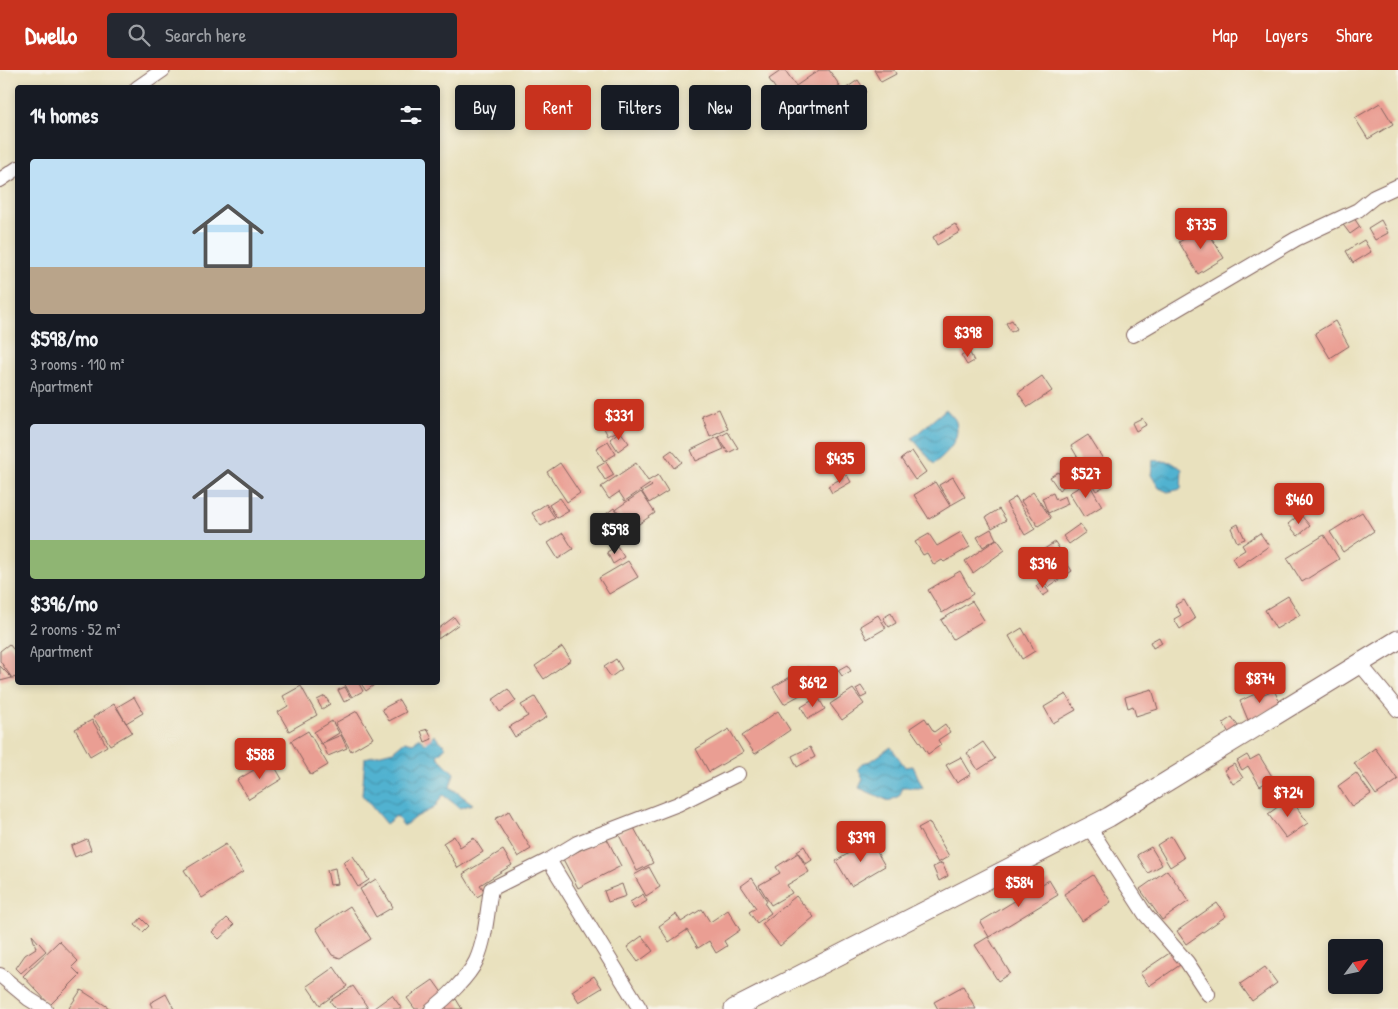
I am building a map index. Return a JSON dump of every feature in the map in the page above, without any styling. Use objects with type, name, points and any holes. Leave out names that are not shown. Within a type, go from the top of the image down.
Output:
[{"type":"main road","points":[[734,1009],[1109,817],[1398,640]]},
{"type":"street","points":[[141,85],[163,70]]},
{"type":"street","points":[[0,180],[15,170]]},
{"type":"street","points":[[1133,335],[1296,239],[1358,210],[1374,197],[1398,186]]},
{"type":"street","points":[[1360,664],[1398,710]]},
{"type":"street","points":[[432,1009],[448,998],[476,962],[481,946],[491,889],[549,860],[577,843],[678,804],[738,774]]},
{"type":"street","points":[[1089,827],[1145,914],[1187,962],[1208,994]]},
{"type":"street","points":[[549,860],[640,1009]]},
{"type":"street","points":[[0,975],[29,999],[45,1009]]},
{"type":"water","points":[[946,409],[955,420],[956,435],[951,446],[934,464],[912,438]]},
{"type":"water","points":[[1153,460],[1171,462],[1182,469],[1181,489],[1168,492],[1159,488],[1151,475]]},
{"type":"water","points":[[434,735],[446,747],[437,756],[454,773],[450,787],[473,804],[460,808],[443,795],[434,808],[414,818],[404,826],[396,816],[386,824],[362,795],[365,758],[393,751],[405,741],[413,743],[419,737],[425,744]]},
{"type":"water","points":[[891,747],[905,767],[913,766],[923,788],[903,788],[899,796],[889,801],[859,788],[863,779],[858,769],[862,763],[871,761]]},
{"type":"building","points":[[785,70],[795,85],[773,85],[769,79]]},
{"type":"building","points":[[819,70],[829,70],[839,85],[797,85]]},
{"type":"building","points":[[874,70],[894,70],[896,74],[881,82]]},
{"type":"building","points":[[858,80],[861,85],[851,85]]},
{"type":"building","points":[[1380,103],[1393,124],[1368,139],[1355,118]]},
{"type":"building","points":[[1352,215],[1360,227],[1350,234],[1341,222]]},
{"type":"building","points":[[1381,220],[1388,233],[1375,240],[1368,228]]},
{"type":"building","points":[[955,224],[960,232],[937,245],[933,237]]},
{"type":"building","points":[[1205,227],[1224,258],[1198,274],[1179,242]]},
{"type":"building","points":[[1364,240],[1371,252],[1353,263],[1346,251]]},
{"type":"building","points":[[1012,320],[1017,329],[1011,332],[1006,323]]},
{"type":"building","points":[[1335,321],[1349,346],[1330,358],[1315,333]]},
{"type":"building","points":[[969,351],[974,361],[967,365],[961,355]]},
{"type":"building","points":[[1042,376],[1052,391],[1028,407],[1018,393]]},
{"type":"building","points":[[719,409],[728,429],[710,437],[702,416]]},
{"type":"building","points":[[621,413],[627,426],[608,436],[601,422]]},
{"type":"building","points":[[1142,418],[1146,425],[1136,431],[1132,423]]},
{"type":"building","points":[[620,431],[629,443],[618,451],[610,439]]},
{"type":"building","points":[[728,432],[738,448],[728,453],[719,437]]},
{"type":"building","points":[[1088,435],[1108,467],[1098,473],[1093,465],[1085,470],[1071,446]]},
{"type":"building","points":[[718,437],[724,449],[696,461],[691,450]]},
{"type":"building","points":[[608,441],[616,454],[604,461],[596,448]]},
{"type":"building","points":[[672,450],[682,462],[674,468],[665,455]]},
{"type":"building","points":[[912,451],[926,472],[915,480],[901,459]]},
{"type":"building","points":[[606,462],[614,475],[605,480],[597,467]]},
{"type":"building","points":[[560,463],[580,493],[567,502],[547,472]]},
{"type":"building","points":[[636,463],[648,481],[658,475],[668,491],[649,503],[642,492],[652,486],[650,484],[625,501],[619,492],[609,499],[601,487]]},
{"type":"building","points":[[1058,472],[1067,484],[1059,490],[1050,477]]},
{"type":"building","points":[[847,475],[851,482],[832,493],[828,486]]},
{"type":"building","points":[[953,477],[965,497],[951,505],[939,485]]},
{"type":"building","points":[[1101,477],[1106,485],[1096,491],[1091,482]]},
{"type":"building","points":[[935,482],[950,506],[929,519],[914,495]]},
{"type":"building","points":[[1088,482],[1102,506],[1084,517],[1069,493]]},
{"type":"building","points":[[641,492],[655,513],[630,530],[616,509]]},
{"type":"building","points":[[1033,492],[1051,518],[1038,526],[1021,501]]},
{"type":"building","points":[[1053,493],[1056,500],[1065,496],[1068,504],[1048,513],[1042,498]]},
{"type":"building","points":[[1016,497],[1035,529],[1025,535],[1006,503]]},
{"type":"building","points":[[560,498],[569,511],[557,518],[549,505]]},
{"type":"building","points":[[546,504],[555,518],[541,526],[532,513]]},
{"type":"building","points":[[614,508],[629,530],[621,536],[606,514]]},
{"type":"building","points":[[999,509],[1006,520],[992,528],[986,517]]},
{"type":"building","points":[[1362,512],[1374,531],[1343,552],[1330,532]]},
{"type":"building","points":[[1300,514],[1310,526],[1298,536],[1288,524]]},
{"type":"building","points":[[1080,524],[1086,532],[1069,544],[1063,536]]},
{"type":"building","points":[[1238,524],[1245,539],[1237,542],[1231,528]]},
{"type":"building","points":[[991,529],[996,539],[983,547],[977,537]]},
{"type":"building","points":[[961,532],[970,547],[944,562],[942,560],[934,565],[927,553],[923,555],[915,542],[929,534],[937,546]]},
{"type":"building","points":[[563,533],[573,549],[558,559],[548,543]]},
{"type":"building","points":[[1260,533],[1269,546],[1238,567],[1232,558],[1245,550],[1242,545]]},
{"type":"building","points":[[1324,535],[1339,559],[1302,582],[1287,558]]},
{"type":"building","points":[[997,539],[1005,550],[973,573],[965,561]]},
{"type":"building","points":[[1055,542],[1062,553],[1039,568],[1032,557]]},
{"type":"building","points":[[617,546],[624,557],[613,564],[607,552]]},
{"type":"building","points":[[1063,557],[1072,571],[1048,587],[1039,573]]},
{"type":"building","points":[[628,561],[638,577],[609,594],[599,578]]},
{"type":"building","points":[[960,571],[973,594],[942,613],[928,590]]},
{"type":"building","points":[[1042,582],[1049,592],[1043,596],[1036,586]]},
{"type":"building","points":[[1288,596],[1300,615],[1276,629],[1265,610]]},
{"type":"building","points":[[1184,600],[1195,619],[1180,629],[1174,619],[1181,615],[1175,605]]},
{"type":"building","points":[[972,601],[984,620],[953,639],[941,620]]},
{"type":"building","points":[[891,613],[896,623],[889,627],[883,618]]},
{"type":"building","points":[[878,615],[886,628],[867,639],[860,626]]},
{"type":"building","points":[[454,617],[459,624],[440,638],[440,628]]},
{"type":"building","points":[[1022,628],[1035,651],[1022,659],[1009,636]]},
{"type":"building","points":[[1159,637],[1162,643],[1153,648],[1150,642]]},
{"type":"building","points":[[9,644],[15,651],[15,678],[12,678],[0,661],[0,651]]},
{"type":"building","points":[[562,647],[571,660],[544,679],[535,666]]},
{"type":"building","points":[[616,659],[622,669],[611,677],[604,667]]},
{"type":"building","points":[[847,665],[851,671],[842,676],[838,670]]},
{"type":"building","points":[[0,666],[12,678],[0,681]]},
{"type":"building","points":[[808,667],[818,685],[784,704],[773,687]]},
{"type":"building","points":[[345,685],[360,685],[363,691],[352,697]]},
{"type":"building","points":[[362,685],[374,685],[366,691]]},
{"type":"building","points":[[301,686],[317,715],[289,731],[278,712],[288,706],[283,696]]},
{"type":"building","points":[[861,686],[867,695],[861,698],[856,689]]},
{"type":"building","points":[[345,687],[351,698],[344,702],[338,690]]},
{"type":"building","points":[[508,689],[516,701],[500,712],[492,700]]},
{"type":"building","points":[[853,689],[864,704],[842,720],[830,704]]},
{"type":"building","points":[[1152,689],[1158,709],[1136,716],[1133,706],[1128,708],[1125,697]]},
{"type":"building","points":[[1274,690],[1281,705],[1248,720],[1240,701],[1255,694],[1256,697]]},
{"type":"building","points":[[1066,694],[1076,710],[1053,723],[1044,707]]},
{"type":"building","points":[[325,696],[330,704],[322,709],[317,700]]},
{"type":"building","points":[[134,697],[143,713],[126,723],[117,707]]},
{"type":"building","points":[[535,697],[547,717],[515,737],[509,727],[528,716],[521,705]]},
{"type":"building","points":[[818,697],[825,709],[808,719],[801,707]]},
{"type":"building","points":[[399,700],[406,712],[389,721],[382,709]]},
{"type":"building","points":[[114,704],[132,732],[110,745],[93,717]]},
{"type":"building","points":[[357,711],[373,738],[351,751],[335,723]]},
{"type":"building","points":[[778,711],[790,730],[755,754],[742,736]]},
{"type":"building","points":[[1232,717],[1238,726],[1229,733],[1223,723]]},
{"type":"building","points":[[925,718],[934,732],[945,724],[950,732],[938,740],[941,745],[928,754],[910,728]]},
{"type":"building","points":[[92,720],[107,746],[90,756],[75,729]]},
{"type":"building","points":[[332,721],[339,733],[321,744],[314,732]]},
{"type":"building","points":[[428,729],[432,739],[425,742],[421,731]]},
{"type":"building","points":[[729,729],[743,752],[709,772],[696,749]]},
{"type":"building","points":[[308,731],[328,765],[311,775],[291,741]]},
{"type":"building","points":[[341,735],[347,748],[328,756],[322,743]]},
{"type":"building","points":[[983,742],[995,759],[978,770],[967,753]]},
{"type":"building","points":[[810,747],[815,757],[797,767],[792,756]]},
{"type":"building","points":[[1375,748],[1398,780],[1376,795],[1354,763]]},
{"type":"building","points":[[1247,755],[1250,760],[1259,755],[1273,778],[1260,786],[1248,766],[1242,770],[1237,761]]},
{"type":"building","points":[[961,757],[971,774],[957,783],[946,765]]},
{"type":"building","points":[[271,760],[282,779],[249,799],[237,780]]},
{"type":"building","points":[[1234,764],[1243,778],[1233,784],[1224,770]]},
{"type":"building","points":[[1356,773],[1371,794],[1352,807],[1338,786]]},
{"type":"building","points":[[1290,798],[1308,823],[1286,838],[1268,814]]},
{"type":"building","points":[[509,811],[531,849],[518,857],[495,819]]},
{"type":"building","points":[[929,822],[949,856],[938,863],[918,828]]},
{"type":"building","points":[[633,826],[653,863],[637,871],[618,833]]},
{"type":"building","points":[[454,836],[460,847],[474,838],[483,852],[458,868],[443,843]]},
{"type":"building","points":[[1171,836],[1184,858],[1170,867],[1157,845]]},
{"type":"building","points":[[606,837],[621,866],[578,888],[563,859]]},
{"type":"building","points":[[87,839],[91,850],[75,857],[71,846]]},
{"type":"building","points":[[870,840],[885,866],[851,886],[836,861]]},
{"type":"building","points":[[226,844],[243,872],[202,898],[184,870]]},
{"type":"building","points":[[804,846],[812,860],[806,864],[797,851]]},
{"type":"building","points":[[1151,847],[1162,865],[1148,873],[1137,855]]},
{"type":"building","points":[[503,850],[512,865],[480,885],[485,892],[477,897],[463,874]]},
{"type":"building","points":[[798,853],[809,872],[787,885],[792,893],[771,905],[759,885],[780,873],[776,867]]},
{"type":"building","points":[[353,856],[369,880],[358,887],[343,862]]},
{"type":"building","points":[[942,863],[948,876],[939,881],[933,867]]},
{"type":"building","points":[[649,867],[660,887],[646,896],[634,875]]},
{"type":"building","points":[[335,868],[338,884],[330,885],[327,870]]},
{"type":"building","points":[[1167,870],[1189,901],[1162,920],[1140,889]]},
{"type":"building","points":[[1093,875],[1111,902],[1082,921],[1064,894]]},
{"type":"building","points":[[752,878],[767,901],[764,903],[771,913],[757,923],[749,912],[756,908],[741,886]]},
{"type":"building","points":[[376,879],[393,907],[376,917],[360,889]]},
{"type":"building","points":[[1049,880],[1058,895],[989,937],[980,922]]},
{"type":"building","points":[[622,884],[626,896],[608,902],[604,891]]},
{"type":"building","points":[[643,894],[647,901],[634,909],[630,902]]},
{"type":"building","points":[[796,896],[814,917],[780,946],[762,924]]},
{"type":"building","points":[[1217,903],[1226,916],[1186,944],[1177,931]]},
{"type":"building","points":[[350,906],[371,939],[340,958],[332,955],[316,928]]},
{"type":"building","points":[[702,909],[710,922],[728,910],[740,930],[724,941],[727,946],[716,953],[709,941],[698,948],[687,930],[669,942],[659,926],[676,914],[681,922]]},
{"type":"building","points":[[141,918],[149,926],[143,932],[135,925]]},
{"type":"building","points":[[227,918],[234,925],[219,939],[212,932]]},
{"type":"building","points":[[32,935],[46,951],[21,973],[16,968],[25,955],[36,948]]},
{"type":"building","points":[[642,936],[653,951],[638,962],[627,947]]},
{"type":"building","points":[[988,937],[1010,973],[998,981],[975,945]]},
{"type":"building","points":[[59,941],[78,961],[72,967],[80,975],[50,1005],[23,976]]},
{"type":"building","points":[[1177,948],[1186,961],[1149,986],[1140,973]]},
{"type":"building","points":[[334,967],[347,986],[320,1005],[307,986]]},
{"type":"building","points":[[1265,967],[1277,983],[1252,1001],[1240,984]]},
{"type":"building","points":[[594,976],[602,988],[579,1002],[572,991]]},
{"type":"building","points":[[433,980],[443,994],[422,1009],[415,1009],[407,998]]},
{"type":"building","points":[[353,986],[368,1008],[336,1009],[330,1001]]},
{"type":"building","points":[[963,986],[976,1009],[938,1009],[934,1002]]},
{"type":"building","points":[[81,990],[111,1009],[69,1008]]},
{"type":"building","points":[[166,994],[174,1009],[153,1009],[150,1003]]},
{"type":"building","points":[[392,995],[402,1009],[374,1009],[374,1008]]},
{"type":"building","points":[[456,999],[462,1009],[447,1009],[445,1006]]}]
